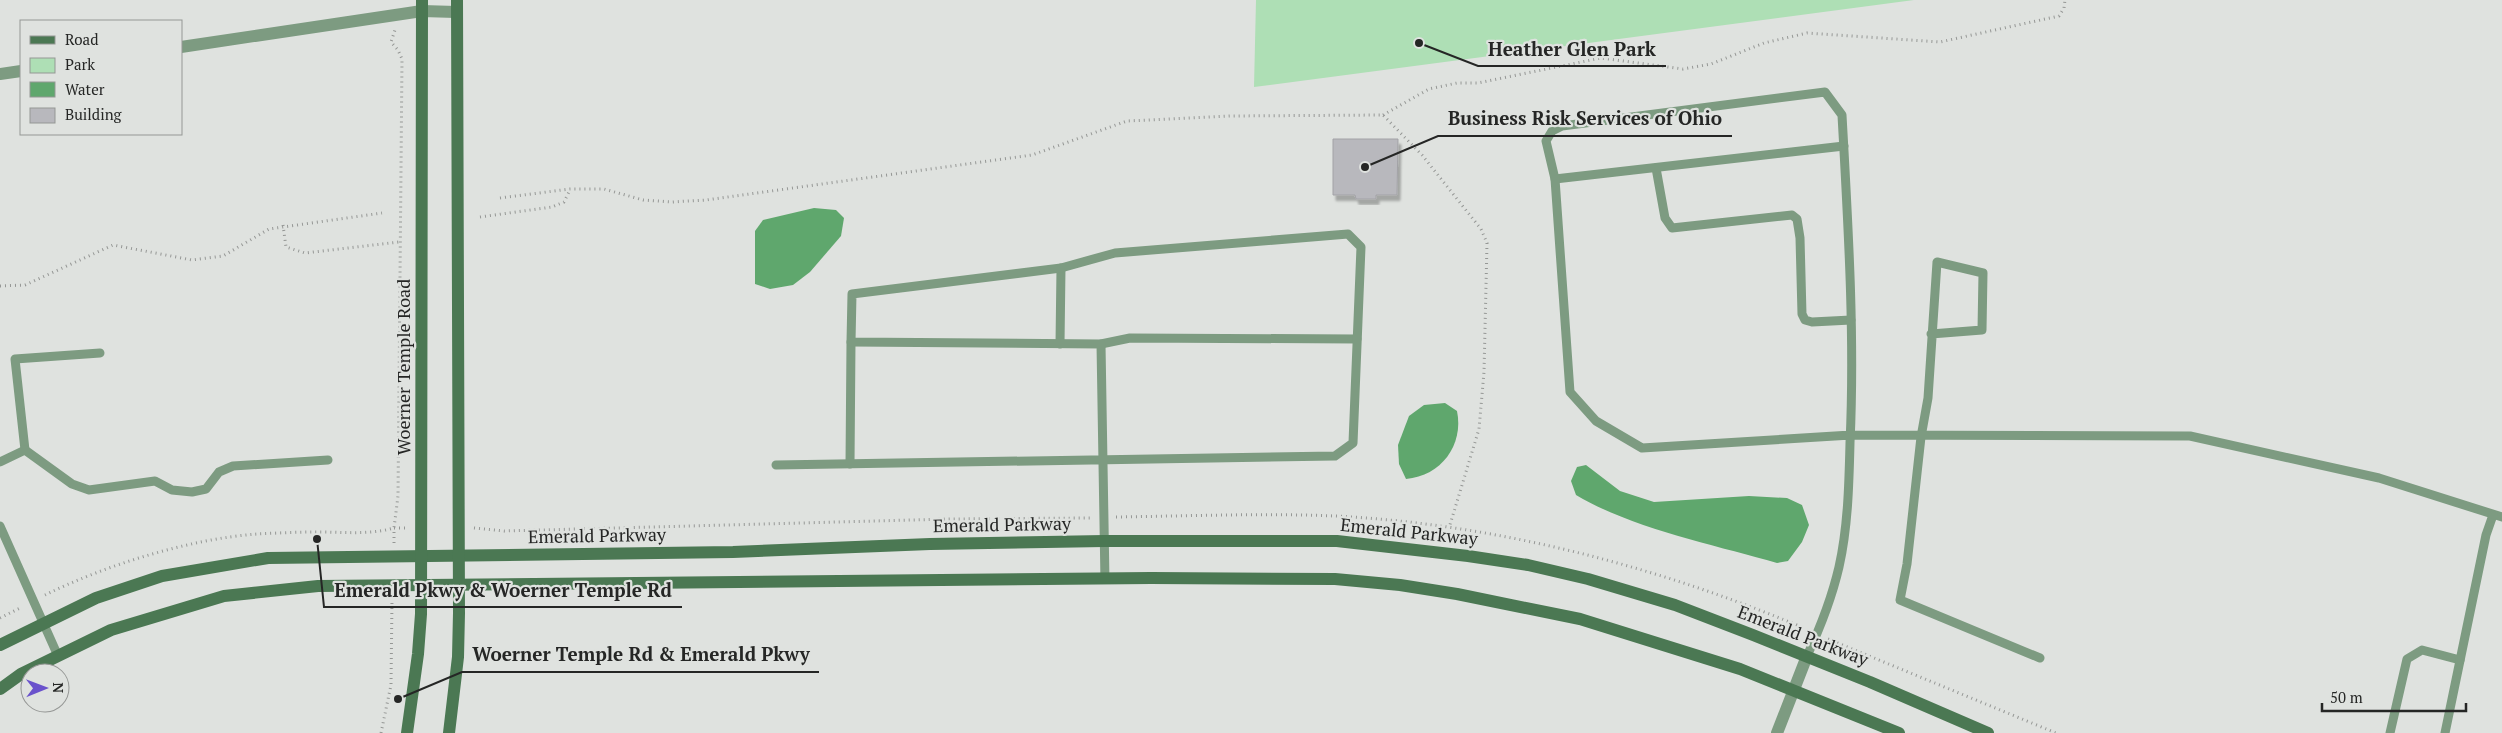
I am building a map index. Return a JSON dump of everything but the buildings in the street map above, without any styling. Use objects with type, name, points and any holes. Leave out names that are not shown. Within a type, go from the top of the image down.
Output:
[{"type":"main road","name":"Woerner Temple Road","points":[[407,733],[418,654],[422,585],[422,6]]},
{"type":"main road","points":[[449,733],[458,657],[456,6]]},
{"type":"main road","name":"Emerald Parkway","points":[[0,644],[96,598],[124,588],[162,576],[268,558],[733,552],[930,544],[1104,541],[1337,541],[1528,565],[1588,579],[1675,605],[1807,656],[1988,733]]},
{"type":"main road","points":[[0,689],[22,674],[111,630],[224,596],[318,586],[1105,579],[1335,579],[1400,585],[1457,594],[1580,619],[1740,669],[1795,689],[1900,733]]},
{"type":"street","points":[[182,47],[422,6],[456,6]]},
{"type":"street","points":[[0,74],[20,71]]},
{"type":"street","points":[[1777,733],[1807,656]]},
{"type":"lane","points":[[1807,656],[1818,633],[1839,567],[1848,499],[1851,435],[1853,378],[1842,115],[1825,92],[1562,126],[1552,131],[1546,141],[1555,180],[1570,392],[1596,422],[1642,448],[1851,435],[1921,437],[2190,436],[2379,478],[2498,516],[2486,534],[2445,733]]},
{"type":"lane","points":[[1555,180],[1844,146]]},
{"type":"lane","points":[[1656,168],[1665,218],[1672,228],[1792,215],[1797,219],[1800,238],[1802,314],[1805,320],[1812,322],[1851,320]]},
{"type":"lane","points":[[776,465],[850,464],[1102,459],[1335,456],[1353,443],[1361,247],[1348,234],[1115,253],[1060,268],[852,294],[850,464]]},
{"type":"lane","points":[[1932,334],[1982,330],[1983,273],[1937,262],[1932,334],[1928,398],[1921,437],[1907,564],[1900,600],[2040,658]]},
{"type":"lane","points":[[1060,268],[1060,344]]},
{"type":"lane","points":[[851,342],[1101,344],[1130,338],[1357,339]]},
{"type":"lane","points":[[1101,344],[1105,579]]},
{"type":"lane","points":[[100,353],[15,359],[25,450],[72,484],[89,490],[155,482],[172,490],[192,492],[206,489],[219,472],[233,466],[328,460]]},
{"type":"lane","points":[[0,462],[25,450]]},
{"type":"lane","points":[[0,526],[42,624],[58,656]]},
{"type":"lane","points":[[2390,733],[2407,659],[2422,650],[2460,660]]},
{"type":"path","points":[[500,198],[570,189],[604,189],[643,200],[672,202],[706,200],[1032,155],[1127,121],[1230,116],[1383,115],[1429,89],[1457,84],[1478,83],[1601,58],[1683,69],[1711,64],[1764,43],[1807,34],[1940,42],[2059,16],[2064,8],[2065,0]]},
{"type":"path","points":[[0,618],[33,601],[117,565],[200,543],[256,534],[356,533],[378,532],[394,528],[398,496],[402,59],[398,50],[391,42],[395,31]]},
{"type":"path","points":[[1383,115],[1422,155],[1481,229],[1487,244],[1484,372],[1479,429],[1448,528]]},
{"type":"path","points":[[480,217],[552,207],[564,202],[570,189]]},
{"type":"path","points":[[0,286],[25,285],[113,245],[192,260],[223,256],[269,229],[382,213]]},
{"type":"path","points":[[283,226],[286,247],[305,253],[399,242]]},
{"type":"path","points":[[481,528],[504,531],[949,519],[1336,516],[1448,528],[1553,547],[1629,566],[1699,587],[1818,633],[1839,644],[2056,733]]},
{"type":"path","points":[[381,733],[391,685],[391,616]]},
{"type":"green space","points":[[1256,0],[1914,0],[1254,87]]},
{"type":"water","points":[[814,208],[836,210],[844,218],[841,236],[810,272],[793,285],[770,289],[755,284],[755,231],[763,220]]},
{"type":"water","points":[[1445,403],[1457,411],[1457,436],[1453,447],[1447,457],[1430,472],[1419,477],[1406,479],[1399,464],[1398,445],[1409,416],[1424,405]]},
{"type":"water","points":[[1586,465],[1620,491],[1654,502],[1749,496],[1787,498],[1802,505],[1809,525],[1802,542],[1788,561],[1777,563],[1674,535],[1598,507],[1576,495],[1571,481],[1577,467]]},
{"type":"place","name":"Heather Glen Park","points":[[1419,43]]},
{"type":"place","name":"Business Risk Services of Ohio","points":[[1365,167]]},
{"type":"place","name":"Emerald Pkwy & Woerner Temple Rd","points":[[317,539]]},
{"type":"place","name":"Woerner Temple Rd & Emerald Pkwy","points":[[398,699]]}]
